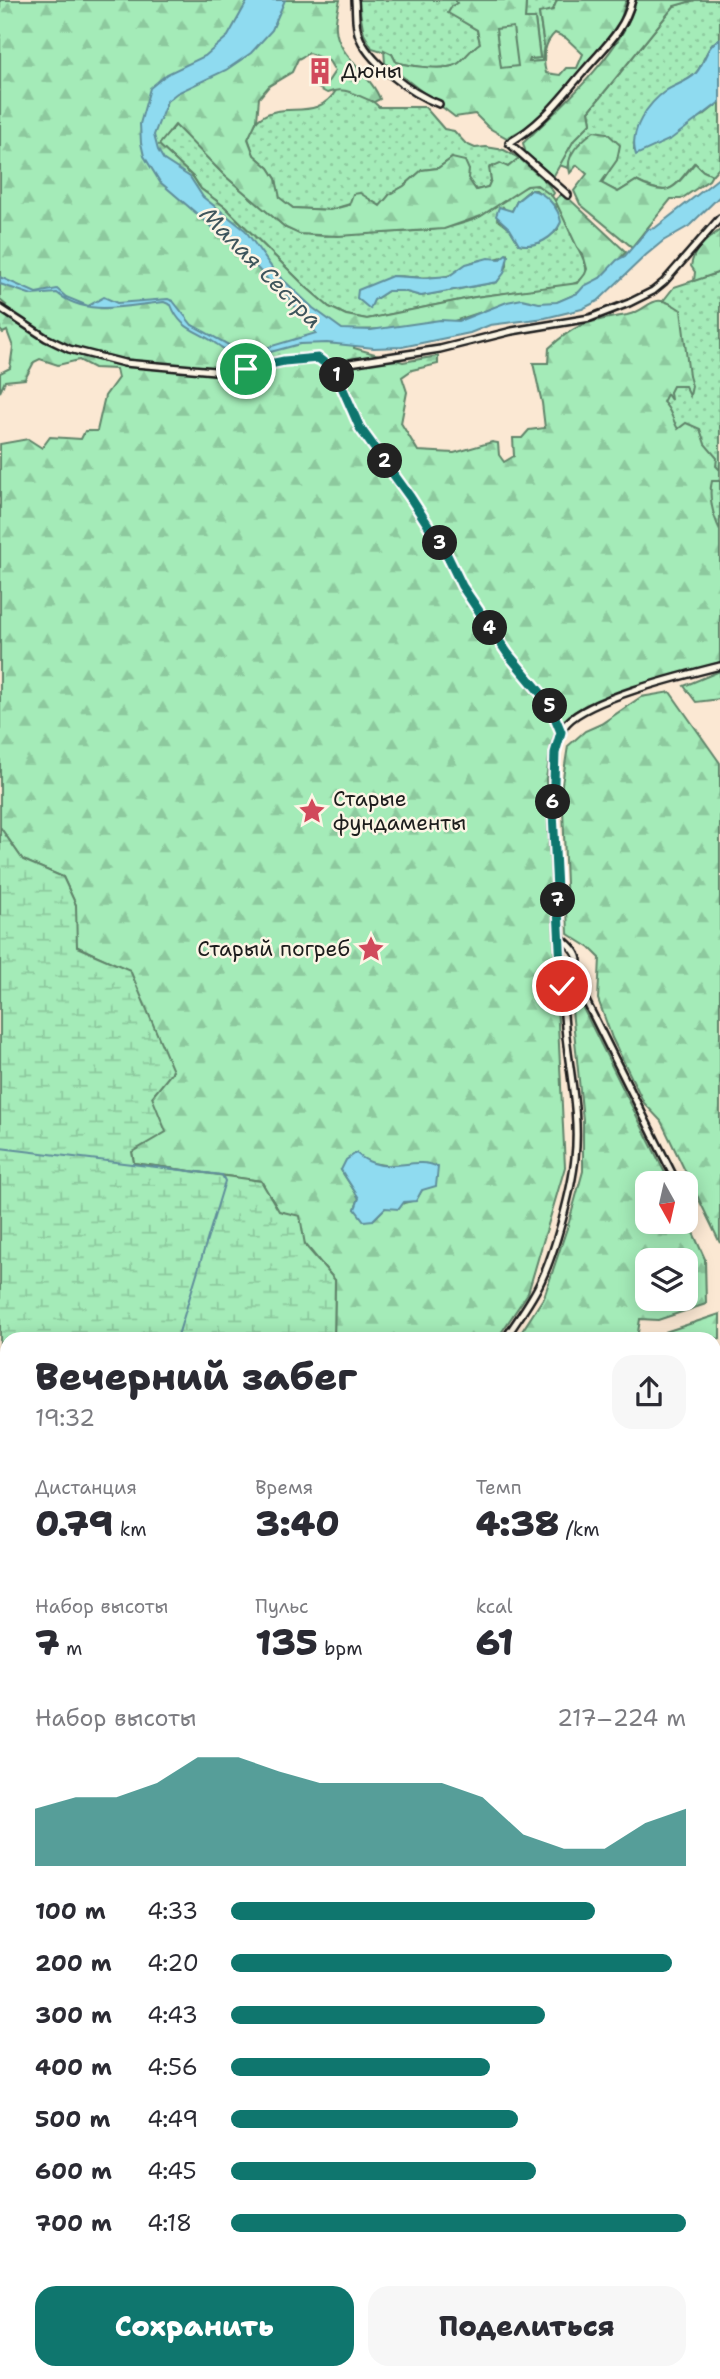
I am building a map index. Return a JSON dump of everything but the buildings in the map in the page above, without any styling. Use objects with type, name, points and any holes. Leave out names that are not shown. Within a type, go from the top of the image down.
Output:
[{"type":"street","points":[[355,0],[357,31],[365,49],[379,64],[426,99],[439,104]]},
{"type":"street","points":[[568,195],[509,143],[526,133],[552,111],[584,70],[617,36],[632,0]]},
{"type":"street","points":[[335,371],[350,363],[440,349],[512,331],[590,318],[629,303],[664,282],[720,218]]},
{"type":"street","points":[[0,308],[46,338],[69,349],[124,363],[226,372],[284,361],[318,358],[335,371],[360,428],[406,491],[446,553],[462,586],[508,654],[549,703],[561,732]]},
{"type":"street","points":[[509,1332],[544,1275],[566,1202],[575,1160],[576,1135],[562,986],[553,812],[555,753],[561,732],[569,721],[586,709],[674,678],[720,666]]},
{"type":"street","points":[[561,938],[574,949],[578,957],[576,973],[583,995],[671,1171]]},
{"type":"street","points":[[562,986],[576,973]]},
{"type":"green space","points":[[0,0],[340,0],[336,21],[338,38],[380,99],[374,102],[351,92],[340,90],[327,93],[318,88],[327,83],[335,71],[329,61],[309,53],[298,59],[292,72],[269,86],[259,98],[257,120],[248,139],[254,155],[269,168],[276,179],[280,198],[293,208],[330,210],[349,205],[353,194],[360,193],[380,206],[390,194],[422,170],[438,168],[452,158],[465,161],[469,170],[468,178],[476,190],[488,187],[491,180],[489,168],[500,163],[508,167],[519,158],[547,183],[554,193],[552,196],[537,185],[527,186],[481,216],[444,229],[338,236],[299,234],[286,228],[224,175],[175,125],[159,145],[193,177],[201,189],[225,207],[307,288],[329,307],[346,315],[367,319],[475,297],[578,283],[587,269],[583,254],[577,247],[555,200],[563,193],[626,252],[606,274],[576,294],[551,305],[518,300],[445,324],[354,330],[354,348],[403,362],[438,356],[438,364],[412,370],[402,377],[407,392],[401,423],[418,451],[454,453],[492,442],[498,443],[499,455],[504,462],[514,456],[513,438],[522,438],[529,430],[545,428],[533,363],[548,363],[549,348],[559,339],[585,324],[627,315],[657,301],[671,304],[681,310],[692,386],[690,396],[685,386],[673,386],[670,392],[671,400],[667,394],[663,402],[678,429],[686,423],[700,429],[705,444],[717,458],[716,466],[720,470],[720,481],[712,481],[711,499],[720,530],[720,662],[584,706],[572,713],[558,728],[551,745],[546,779],[565,1167],[528,1293],[502,1332],[334,1332],[335,1280],[279,1212],[261,1181],[134,1163],[132,1152],[152,1097],[130,971],[76,946],[76,905],[63,877],[23,860],[0,827],[0,444],[28,439],[42,448],[50,437],[81,439],[85,431],[97,431],[105,396],[118,378],[116,369],[94,368],[79,360],[58,365],[40,359],[34,362],[25,379],[5,381],[0,392],[0,373],[10,368],[13,347],[7,331],[3,333],[0,330],[0,311],[6,305],[0,300]],"holes":[[[366,1162],[396,1167],[408,1165],[422,1190],[416,1200],[385,1208],[373,1220],[355,1209],[359,1198],[341,1170]]]},
{"type":"green space","points":[[358,0],[455,0],[457,3],[449,13],[477,30],[480,43],[454,66],[428,67],[396,62],[392,54],[372,48],[364,34]]},
{"type":"green space","points":[[455,0],[528,0],[525,19],[535,19],[540,58],[530,59],[529,62],[542,61],[544,45],[539,13],[553,10],[557,0],[626,0],[621,19],[607,39],[551,107],[529,126],[507,138],[489,128],[475,114],[455,117],[385,63],[384,50],[392,54],[396,62],[410,65],[438,68],[459,63],[480,43],[477,30],[448,13],[457,3]],"holes":[[[555,33],[566,38],[583,54],[577,68],[566,68],[560,75],[546,73],[544,57],[548,42]]]},
{"type":"green space","points":[[528,0],[557,0],[553,10],[539,14],[544,45],[542,61],[528,63],[529,59],[540,57],[535,19],[525,20]]},
{"type":"green space","points":[[636,0],[695,0],[674,6],[589,111],[591,123],[574,140],[553,177],[526,154],[523,143],[572,96],[605,58],[630,19]]},
{"type":"green space","points":[[695,0],[720,0],[720,39],[712,45],[693,76],[661,95],[649,108],[637,132],[634,149],[704,115],[720,102],[720,166],[712,175],[694,163],[670,188],[656,189],[636,181],[618,192],[601,184],[616,160],[572,153],[568,168],[559,165],[574,140],[591,123],[589,111],[674,6]]},
{"type":"green space","points":[[513,27],[518,66],[501,68],[496,29]]},
{"type":"green space","points":[[337,89],[360,95],[379,107],[425,107],[444,129],[454,131],[466,144],[475,148],[504,150],[519,158],[508,167],[493,165],[490,168],[491,180],[488,187],[476,190],[452,158],[438,168],[422,170],[390,194],[381,206],[366,199],[330,210],[293,208],[279,198],[276,179],[269,168],[254,155],[248,138],[257,121],[269,113],[319,106],[329,100]]},
{"type":"green space","points":[[176,125],[224,175],[286,228],[307,234],[338,235],[449,227],[475,219],[522,188],[534,185],[545,189],[554,198],[585,262],[586,273],[578,282],[570,285],[475,297],[367,319],[346,315],[329,307],[307,288],[225,207],[201,189],[193,177],[158,144]],"holes":[[[530,190],[536,190],[556,207],[558,229],[540,242],[525,245],[519,244],[510,229],[497,219],[503,207],[506,211],[512,211],[517,201]],[[507,254],[507,266],[497,282],[421,296],[403,291],[388,291],[374,300],[392,276],[447,276],[472,262],[496,259]]]},
{"type":"green space","points":[[594,131],[607,133],[620,145],[617,160],[601,183],[618,192],[636,181],[656,189],[670,188],[676,185],[695,163],[712,175],[709,180],[681,199],[671,199],[632,247],[580,204],[574,191],[587,174],[577,165],[570,173],[569,160],[579,144]]},
{"type":"green space","points":[[720,230],[720,272],[694,281],[695,272],[691,266],[695,254],[705,241]]},
{"type":"green space","points":[[720,272],[720,596],[602,379],[674,287]]},
{"type":"green space","points":[[720,671],[720,699],[696,702],[684,686]]},
{"type":"green space","points":[[670,692],[720,763],[720,1243],[698,1198],[698,1171],[685,1171],[661,1121],[644,1103],[612,1038],[598,999],[600,958],[568,934],[562,784],[568,746],[585,731],[601,724],[641,697]]},
{"type":"green space","points":[[0,827],[23,860],[63,877],[76,905],[77,947],[130,970],[173,1071],[152,1097],[166,1132],[132,1152],[134,1163],[261,1181],[279,1211],[300,1216],[305,1245],[335,1280],[334,1332],[0,1332]]},
{"type":"green space","points":[[572,986],[664,1171],[635,1171],[635,1234],[694,1234],[705,1259],[706,1304],[698,1307],[698,1248],[635,1248],[635,1311],[685,1311],[658,1320],[640,1319],[638,1332],[522,1332],[544,1297],[583,1171],[583,1120],[570,990]]},
{"type":"green space","points":[[720,1314],[720,1332],[665,1332]]},
{"type":"water","name":"Малая Сестра","points":[[248,0],[285,0],[272,30],[251,53],[226,70],[177,93],[167,101],[154,135],[158,150],[164,160],[190,177],[203,197],[245,230],[275,272],[313,308],[342,329],[371,330],[440,320],[459,321],[507,302],[522,299],[539,303],[557,302],[578,293],[584,286],[600,278],[617,260],[625,256],[648,229],[655,228],[720,177],[720,196],[689,226],[663,241],[646,255],[598,301],[582,309],[545,318],[490,325],[470,333],[402,347],[300,344],[241,360],[188,327],[179,319],[171,305],[164,302],[95,308],[69,301],[57,293],[32,295],[0,284],[0,277],[36,293],[57,289],[66,297],[88,306],[104,297],[117,303],[168,299],[173,301],[192,325],[245,354],[316,333],[286,295],[247,257],[160,182],[144,156],[141,143],[140,124],[150,88],[167,74],[205,56],[228,36]]},
{"type":"water","points":[[720,39],[720,102],[671,139],[636,155],[635,137],[641,118],[667,90],[696,73],[712,45]]},
{"type":"water","points":[[531,190],[550,202],[561,222],[554,233],[544,240],[525,245],[519,244],[510,229],[496,216],[499,207],[512,211],[517,201]]},
{"type":"water","points":[[506,254],[508,256],[504,273],[497,282],[421,296],[403,291],[388,291],[374,300],[370,309],[357,298],[358,290],[392,276],[449,276],[466,264],[488,258],[500,259]]},
{"type":"water","points":[[356,1153],[367,1161],[378,1164],[418,1163],[438,1167],[436,1186],[422,1190],[416,1201],[404,1202],[399,1209],[385,1208],[373,1220],[364,1221],[355,1209],[359,1198],[341,1170],[346,1160]]},
{"type":"waterway","points":[[0,1148],[222,1175],[225,1181],[179,1332]]},
{"type":"place","name":"Дюны","points":[[320,71]]},
{"type":"place","name":"Старые фундаменты","points":[[312,811]]},
{"type":"place","name":"Старый погреб","points":[[371,949]]},
{"type":"route","points":[[246,369],[284,361],[318,358],[335,371],[360,428],[410,497],[446,553],[462,586],[508,654],[549,703],[561,732],[555,753],[553,812],[562,986]]}]
